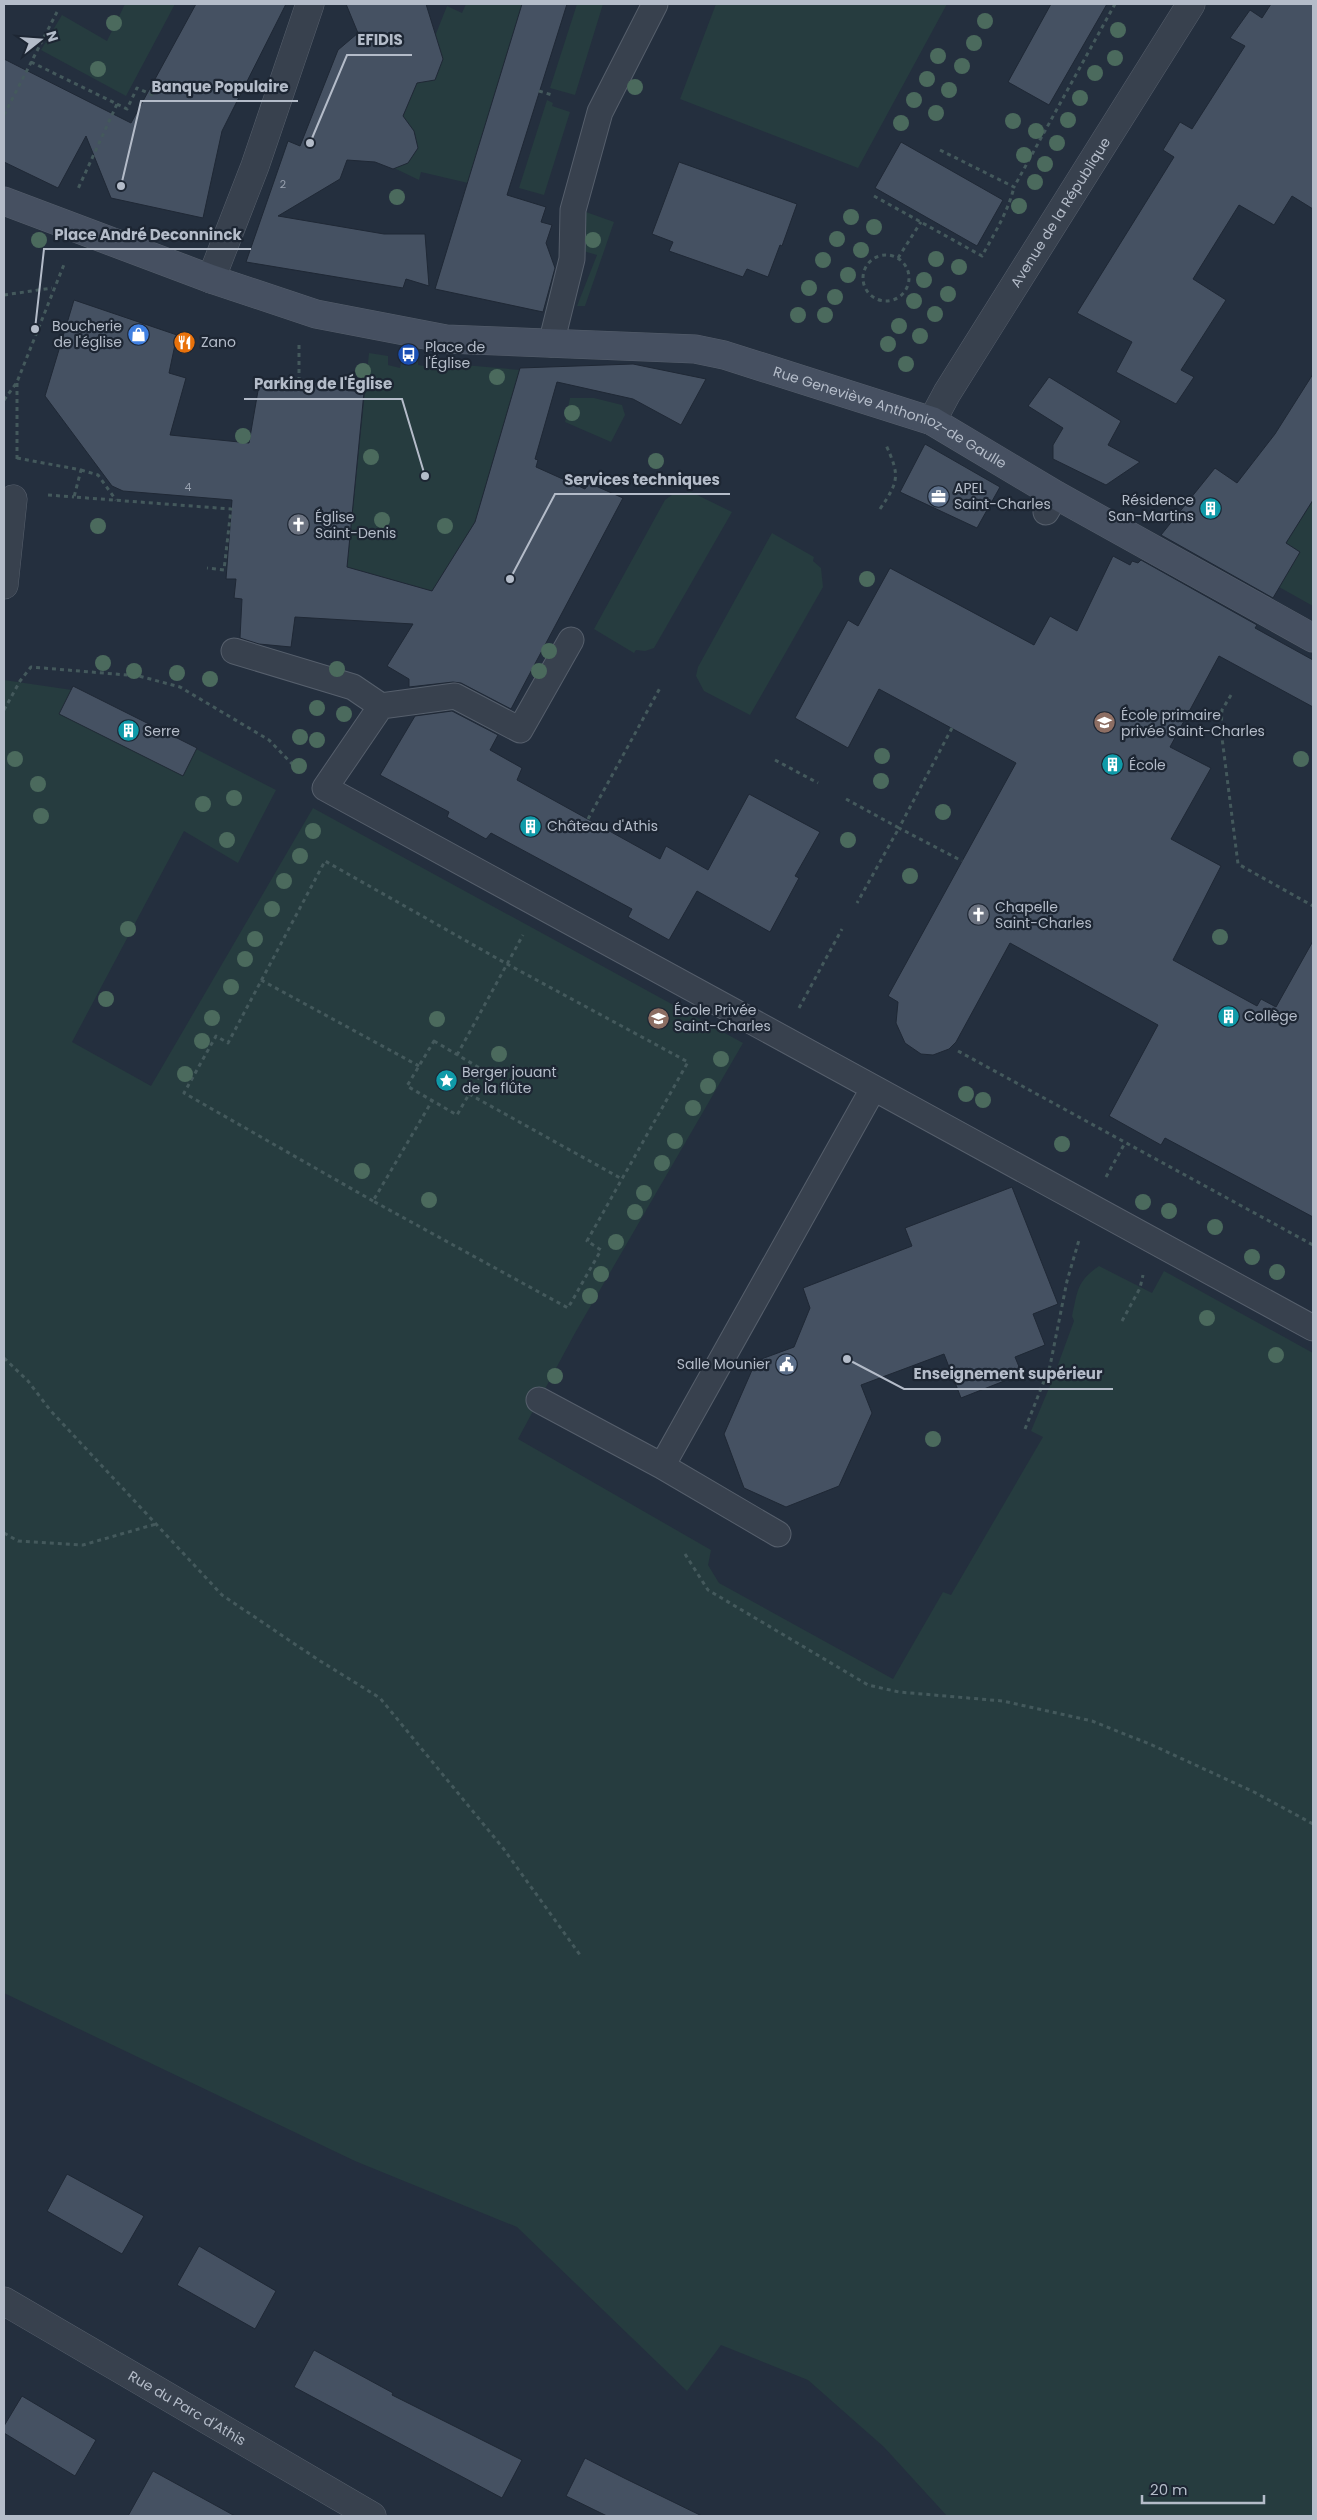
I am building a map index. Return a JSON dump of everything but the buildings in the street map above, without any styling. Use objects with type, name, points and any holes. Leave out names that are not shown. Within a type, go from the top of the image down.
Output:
[{"type":"main road","points":[[4,201],[211,279],[316,314],[446,339],[551,344]]},
{"type":"main road","name":"Rue Geneviève Anthonioz-de Gaulle","points":[[551,344],[695,349],[734,357],[932,421],[1051,504],[1313,638]]},
{"type":"street","points":[[211,279],[256,166],[310,4]]},
{"type":"street","name":"Avenue de la République","points":[[932,421],[947,393],[1191,4]]},
{"type":"street","points":[[4,585],[13,499]]},
{"type":"street","name":"Rue du Parc d'Athis","points":[[4,2301],[372,2516]]},
{"type":"lane","points":[[551,344],[572,259],[573,210],[600,112],[655,4]]},
{"type":"lane","points":[[234,651],[353,686],[382,706],[455,696],[520,730],[571,640]]},
{"type":"lane","points":[[382,706],[324,788],[873,1090],[1313,1328]]},
{"type":"lane","points":[[662,1466],[873,1090]]},
{"type":"lane","points":[[539,1400],[662,1466],[778,1534]]},
{"type":"path","points":[[874,196],[982,256],[999,226],[1011,200],[1014,187],[1115,4]]},
{"type":"path","points":[[4,115],[58,12]]},
{"type":"path","points":[[31,62],[127,109],[137,88],[155,96]]},
{"type":"path","points":[[539,91],[552,96]]},
{"type":"path","points":[[93,157],[117,104]]},
{"type":"path","points":[[940,150],[1014,187]]},
{"type":"path","points":[[898,258],[921,222]]},
{"type":"path","points":[[883,255],[898,258],[904,263],[910,276],[906,290],[895,299],[888,301],[873,298],[864,285],[865,269],[869,263],[883,255]]},
{"type":"path","points":[[4,295],[53,288],[17,382],[4,400]]},
{"type":"path","points":[[17,382],[17,459],[81,470],[98,475],[116,500]]},
{"type":"path","points":[[880,509],[894,488],[898,474],[894,462]]},
{"type":"path","points":[[74,497],[81,470]]},
{"type":"path","points":[[48,495],[231,509],[224,570],[207,568]]},
{"type":"path","points":[[4,710],[20,681],[31,667],[139,676],[180,687],[269,740],[299,770]]},
{"type":"path","points":[[588,819],[660,688]]},
{"type":"path","points":[[1231,695],[1222,710],[1220,730],[1238,864],[1313,906]]},
{"type":"path","points":[[857,903],[952,728]]},
{"type":"path","points":[[775,760],[818,783]]},
{"type":"path","points":[[846,799],[962,861]]},
{"type":"path","points":[[325,860],[507,964],[688,1062],[587,1242],[601,1250],[568,1308],[373,1202],[184,1093],[216,1036],[228,1044],[325,860]]},
{"type":"path","points":[[458,1055],[528,926]]},
{"type":"path","points":[[816,977],[842,929]]},
{"type":"path","points":[[261,980],[419,1066]]},
{"type":"path","points":[[434,1041],[483,1070],[457,1115],[407,1086],[419,1066],[434,1041]]},
{"type":"path","points":[[958,1051],[1313,1245]]},
{"type":"path","points":[[469,1094],[622,1178]]},
{"type":"path","points":[[373,1202],[432,1100]]},
{"type":"path","points":[[1025,1429],[1050,1366],[1067,1281],[1089,1206]]},
{"type":"path","points":[[1122,1321],[1140,1288]]},
{"type":"path","points":[[4,1358],[28,1381],[50,1410],[222,1595],[317,1659],[380,1698],[503,1848],[580,1955]]},
{"type":"path","points":[[4,1533],[18,1540],[83,1545],[156,1524]]},
{"type":"path","points":[[685,1554],[708,1590],[868,1685],[900,1692],[1003,1701],[1092,1721],[1152,1745],[1254,1792],[1313,1824]]},
{"type":"green space","points":[[125,4],[175,4],[126,96],[41,50],[62,15],[107,41]]},
{"type":"green space","points":[[466,4],[522,4],[468,183],[421,172],[419,180],[394,168],[409,161],[416,144],[415,133],[402,119],[447,6],[462,13]]},
{"type":"green space","points":[[577,4],[603,4],[575,95],[550,88]]},
{"type":"green space","points":[[716,4],[947,4],[858,168],[680,99]]},
{"type":"green space","points":[[547,100],[553,103],[552,106],[570,112],[544,195],[519,188]]},
{"type":"green space","points":[[586,212],[614,222],[585,306],[577,306],[597,255],[583,251],[587,237],[580,235]]},
{"type":"green space","points":[[369,353],[388,356],[388,365],[400,368],[402,358],[418,359],[418,365],[424,366],[463,365],[520,370],[475,522],[432,591],[347,567]]},
{"type":"green space","points":[[570,398],[594,398],[622,405],[625,415],[611,442],[565,422]]},
{"type":"green space","points":[[691,492],[732,512],[654,648],[645,651],[636,650],[634,653],[594,629],[665,500],[672,495]]},
{"type":"green space","points":[[1313,500],[1313,606],[1279,587],[1300,552],[1286,543]]},
{"type":"green space","points":[[772,533],[814,557],[813,561],[821,568],[823,587],[750,715],[704,691],[696,676],[698,667]]},
{"type":"green space","points":[[4,680],[72,690],[122,711],[276,790],[238,863],[184,831],[72,1042],[151,1086],[313,808],[743,1043],[575,1333],[518,1439],[711,1550],[708,1565],[719,1583],[893,1679],[943,1592],[951,1595],[1043,1437],[1031,1431],[1074,1321],[1072,1316],[1077,1293],[1082,1282],[1091,1272],[1099,1266],[1152,1293],[1164,1271],[1313,1353],[1313,2516],[947,2516],[884,2447],[808,2380],[721,2345],[687,2391],[517,2227],[355,2161],[4,1993]]},
{"type":"place","name":"EFIDIS","points":[[310,143]]},
{"type":"place","name":"Banque Populaire","points":[[121,186]]},
{"type":"place","name":"Place André Deconninck","points":[[35,329]]},
{"type":"place","name":"Boucherie de l'église","points":[[138,334]]},
{"type":"place","name":"Zano","points":[[185,342]]},
{"type":"place","name":"Place de l'Église","points":[[409,355]]},
{"type":"place","name":"Parking de l'Église","points":[[425,476]]},
{"type":"place","name":"APEL Saint-Charles","points":[[938,496]]},
{"type":"place","name":"Résidence San-Martins","points":[[1210,508]]},
{"type":"place","name":"Église Saint-Denis","points":[[299,525]]},
{"type":"place","name":"Services techniques","points":[[510,579]]},
{"type":"place","name":"École primaire privée Saint-Charles","points":[[1105,723]]},
{"type":"place","name":"Serre","points":[[128,731]]},
{"type":"place","name":"École","points":[[1113,765]]},
{"type":"place","name":"Château d'Athis","points":[[531,826]]},
{"type":"place","name":"Chapelle Saint-Charles","points":[[979,915]]},
{"type":"place","name":"Collège","points":[[1228,1016]]},
{"type":"place","name":"École Privée Saint-Charles","points":[[658,1018]]},
{"type":"place","name":"Berger jouant de la flûte","points":[[446,1080]]},
{"type":"place","name":"Enseignement supérieur","points":[[847,1359]]},
{"type":"place","name":"Salle Mounier","points":[[786,1364]]}]
